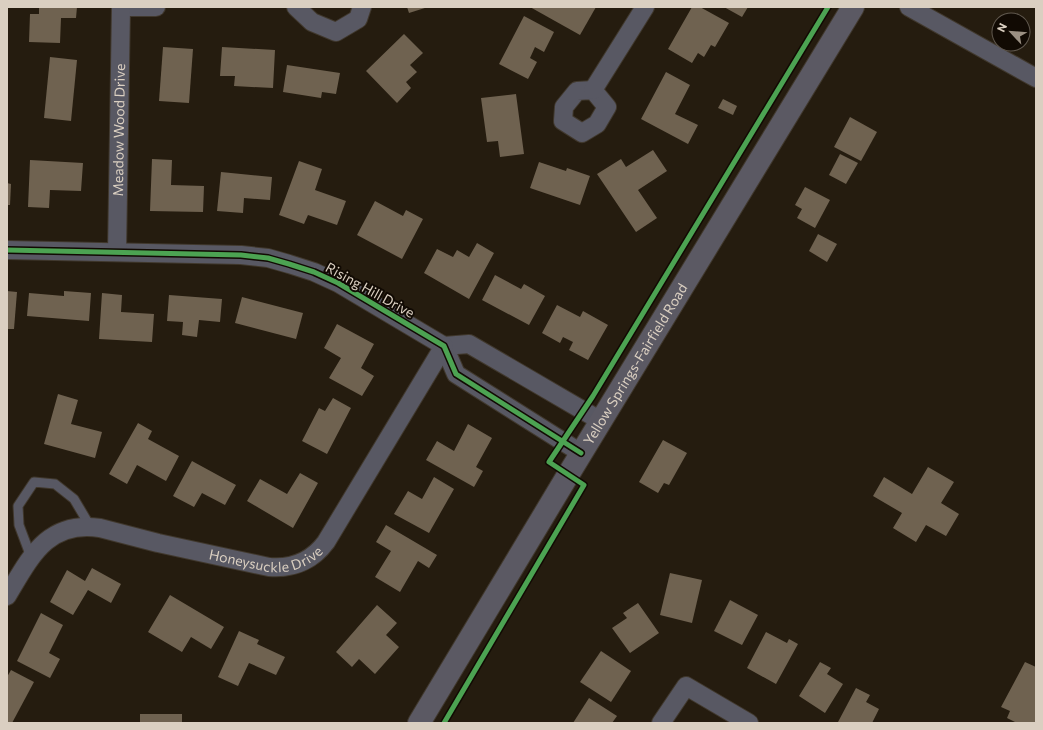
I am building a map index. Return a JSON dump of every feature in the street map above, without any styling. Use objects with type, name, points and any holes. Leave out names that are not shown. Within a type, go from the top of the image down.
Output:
[{"type":"main road","name":"Yellow Springs-Fairfield Road","points":[[419,723],[581,453],[853,7]]},
{"type":"street","points":[[121,7],[156,7]]},
{"type":"street","name":"Meadow Wood Drive","points":[[117,252],[121,7]]},
{"type":"street","points":[[296,7],[312,22],[336,32],[358,19],[362,7]]},
{"type":"street","points":[[593,90],[645,7]]},
{"type":"street","points":[[909,7],[1036,78]]},
{"type":"street","name":"Rising Hill Drive","points":[[7,250],[241,255],[268,258],[314,272],[338,283],[444,346]]},
{"type":"street","points":[[581,453],[456,374],[444,346],[469,344],[601,421]]},
{"type":"street","name":"Honeysuckle Drive","points":[[7,596],[31,557],[43,542],[53,535],[78,527],[90,526],[158,543],[269,567],[278,568],[294,565],[310,558],[326,542],[444,346]]},
{"type":"street","points":[[661,723],[686,686],[749,723]]},
{"type":"lane","points":[[31,557],[19,525],[18,506],[34,482],[55,484],[74,499],[90,526]]},
{"type":"building","points":[[39,7],[77,7],[76,18],[61,18],[60,43],[29,42],[30,14],[39,14]]},
{"type":"building","points":[[407,7],[428,7],[409,13]]},
{"type":"building","points":[[530,7],[596,7],[580,35]]},
{"type":"building","points":[[692,7],[700,7],[729,23],[715,47],[711,45],[704,57],[698,53],[692,63],[668,49]]},
{"type":"building","points":[[724,7],[748,7],[742,17]]},
{"type":"building","points":[[524,16],[554,32],[544,52],[535,47],[530,58],[537,62],[528,79],[499,64]]},
{"type":"building","points":[[404,34],[423,53],[410,65],[417,72],[406,82],[411,88],[397,103],[366,71]]},
{"type":"building","points":[[163,47],[193,49],[189,103],[159,101]]},
{"type":"building","points":[[222,47],[275,50],[273,88],[234,86],[235,76],[220,76]]},
{"type":"building","points":[[50,57],[77,60],[71,121],[44,118]]},
{"type":"building","points":[[287,65],[340,73],[336,94],[322,92],[321,98],[283,92]]},
{"type":"building","points":[[666,72],[690,85],[675,114],[698,125],[688,144],[641,119]]},
{"type":"building","points":[[516,94],[524,154],[500,157],[498,141],[487,142],[481,98]]},
{"type":"building","points":[[723,99],[737,106],[733,115],[718,108]]},
{"type":"building","points":[[850,117],[877,132],[861,161],[834,147]]},
{"type":"building","points":[[653,150],[667,171],[638,190],[657,218],[636,232],[597,174],[621,159],[626,167]]},
{"type":"building","points":[[840,154],[858,163],[846,184],[829,175]]},
{"type":"building","points":[[152,159],[172,160],[171,185],[204,186],[203,212],[150,211]]},
{"type":"building","points":[[30,160],[83,163],[81,191],[50,190],[49,208],[28,207]]},
{"type":"building","points":[[299,161],[322,169],[315,190],[346,201],[337,225],[308,215],[304,224],[279,215]]},
{"type":"building","points":[[539,162],[566,171],[567,168],[590,176],[580,205],[530,188]]},
{"type":"building","points":[[221,172],[272,177],[270,200],[244,198],[243,213],[217,211]]},
{"type":"building","points":[[7,183],[11,184],[10,205],[7,205]]},
{"type":"building","points":[[805,187],[830,200],[815,228],[797,218],[802,209],[795,205]]},
{"type":"building","points":[[375,201],[403,216],[406,210],[423,219],[402,259],[357,235]]},
{"type":"building","points":[[818,234],[837,244],[827,262],[809,251]]},
{"type":"building","points":[[477,243],[494,253],[469,299],[424,273],[437,249],[453,257],[457,250],[469,257]]},
{"type":"building","points":[[495,275],[521,289],[524,284],[545,296],[529,325],[482,300]]},
{"type":"building","points":[[7,291],[17,292],[14,329],[7,329]]},
{"type":"building","points":[[64,291],[91,293],[89,321],[27,316],[29,293],[64,296]]},
{"type":"building","points":[[102,293],[122,295],[121,312],[154,314],[152,342],[99,339]]},
{"type":"building","points":[[169,295],[222,299],[220,322],[199,320],[197,337],[182,335],[183,322],[167,321]]},
{"type":"building","points":[[242,297],[303,313],[296,339],[235,323]]},
{"type":"building","points":[[557,305],[580,317],[583,311],[608,325],[588,360],[569,350],[573,342],[563,337],[560,343],[542,333]]},
{"type":"building","points":[[337,324],[374,344],[361,368],[374,376],[362,396],[329,378],[341,358],[324,348]]},
{"type":"building","points":[[58,394],[78,400],[71,424],[102,432],[95,458],[44,444]]},
{"type":"building","points":[[333,398],[351,408],[327,454],[302,441],[319,408],[325,411]]},
{"type":"building","points":[[138,423],[152,431],[148,439],[179,456],[166,481],[137,465],[127,484],[109,474]]},
{"type":"building","points":[[468,424],[492,438],[476,467],[483,471],[474,487],[426,460],[437,441],[454,451]]},
{"type":"building","points":[[663,440],[687,453],[669,485],[664,483],[658,493],[639,482]]},
{"type":"building","points":[[192,461],[236,485],[225,505],[202,493],[194,507],[173,496]]},
{"type":"building","points":[[928,467],[954,482],[941,503],[959,514],[946,536],[926,525],[916,542],[893,528],[902,513],[873,496],[884,477],[912,494]]},
{"type":"building","points":[[300,473],[318,483],[293,528],[247,501],[260,479],[287,494]]},
{"type":"building","points":[[434,477],[454,489],[429,533],[394,514],[408,491],[422,499]]},
{"type":"building","points":[[386,525],[437,555],[429,568],[418,561],[400,592],[375,577],[391,551],[376,542]]},
{"type":"building","points":[[92,568],[121,584],[111,603],[88,590],[73,615],[50,602],[67,570],[85,581]]},
{"type":"building","points":[[670,573],[702,580],[692,623],[660,615]]},
{"type":"building","points":[[170,595],[224,627],[211,649],[191,637],[182,652],[148,632]]},
{"type":"building","points":[[730,600],[758,615],[742,645],[714,631]]},
{"type":"building","points":[[638,603],[659,633],[630,653],[612,628],[627,618],[623,613]]},
{"type":"building","points":[[377,605],[397,623],[386,635],[399,647],[375,674],[359,659],[352,667],[336,652]]},
{"type":"building","points":[[41,613],[63,625],[49,653],[60,659],[50,678],[17,661]]},
{"type":"building","points":[[239,631],[259,640],[257,644],[285,657],[276,675],[249,663],[238,686],[218,677]]},
{"type":"building","points":[[766,632],[787,643],[789,639],[798,644],[776,684],[747,668]]},
{"type":"building","points":[[601,651],[631,671],[611,702],[580,682]]},
{"type":"building","points":[[820,662],[831,668],[827,674],[843,684],[825,713],[799,696]]},
{"type":"building","points":[[1025,662],[1036,667],[1036,723],[1017,723],[1007,718],[1010,711],[1001,707]]},
{"type":"building","points":[[11,670],[34,682],[12,723],[7,723],[7,677]]},
{"type":"building","points":[[856,688],[870,695],[866,702],[879,709],[872,723],[839,723],[838,722]]},
{"type":"building","points":[[589,698],[617,716],[612,723],[573,723]]},
{"type":"building","points":[[140,714],[182,714],[182,723],[140,723]]},
{"type":"cycle path","points":[[444,723],[584,485],[549,462],[593,396],[828,7]]},
{"type":"cycle path","points":[[7,250],[241,255],[268,258],[314,272],[338,283],[444,346],[456,374],[581,453]]}]
